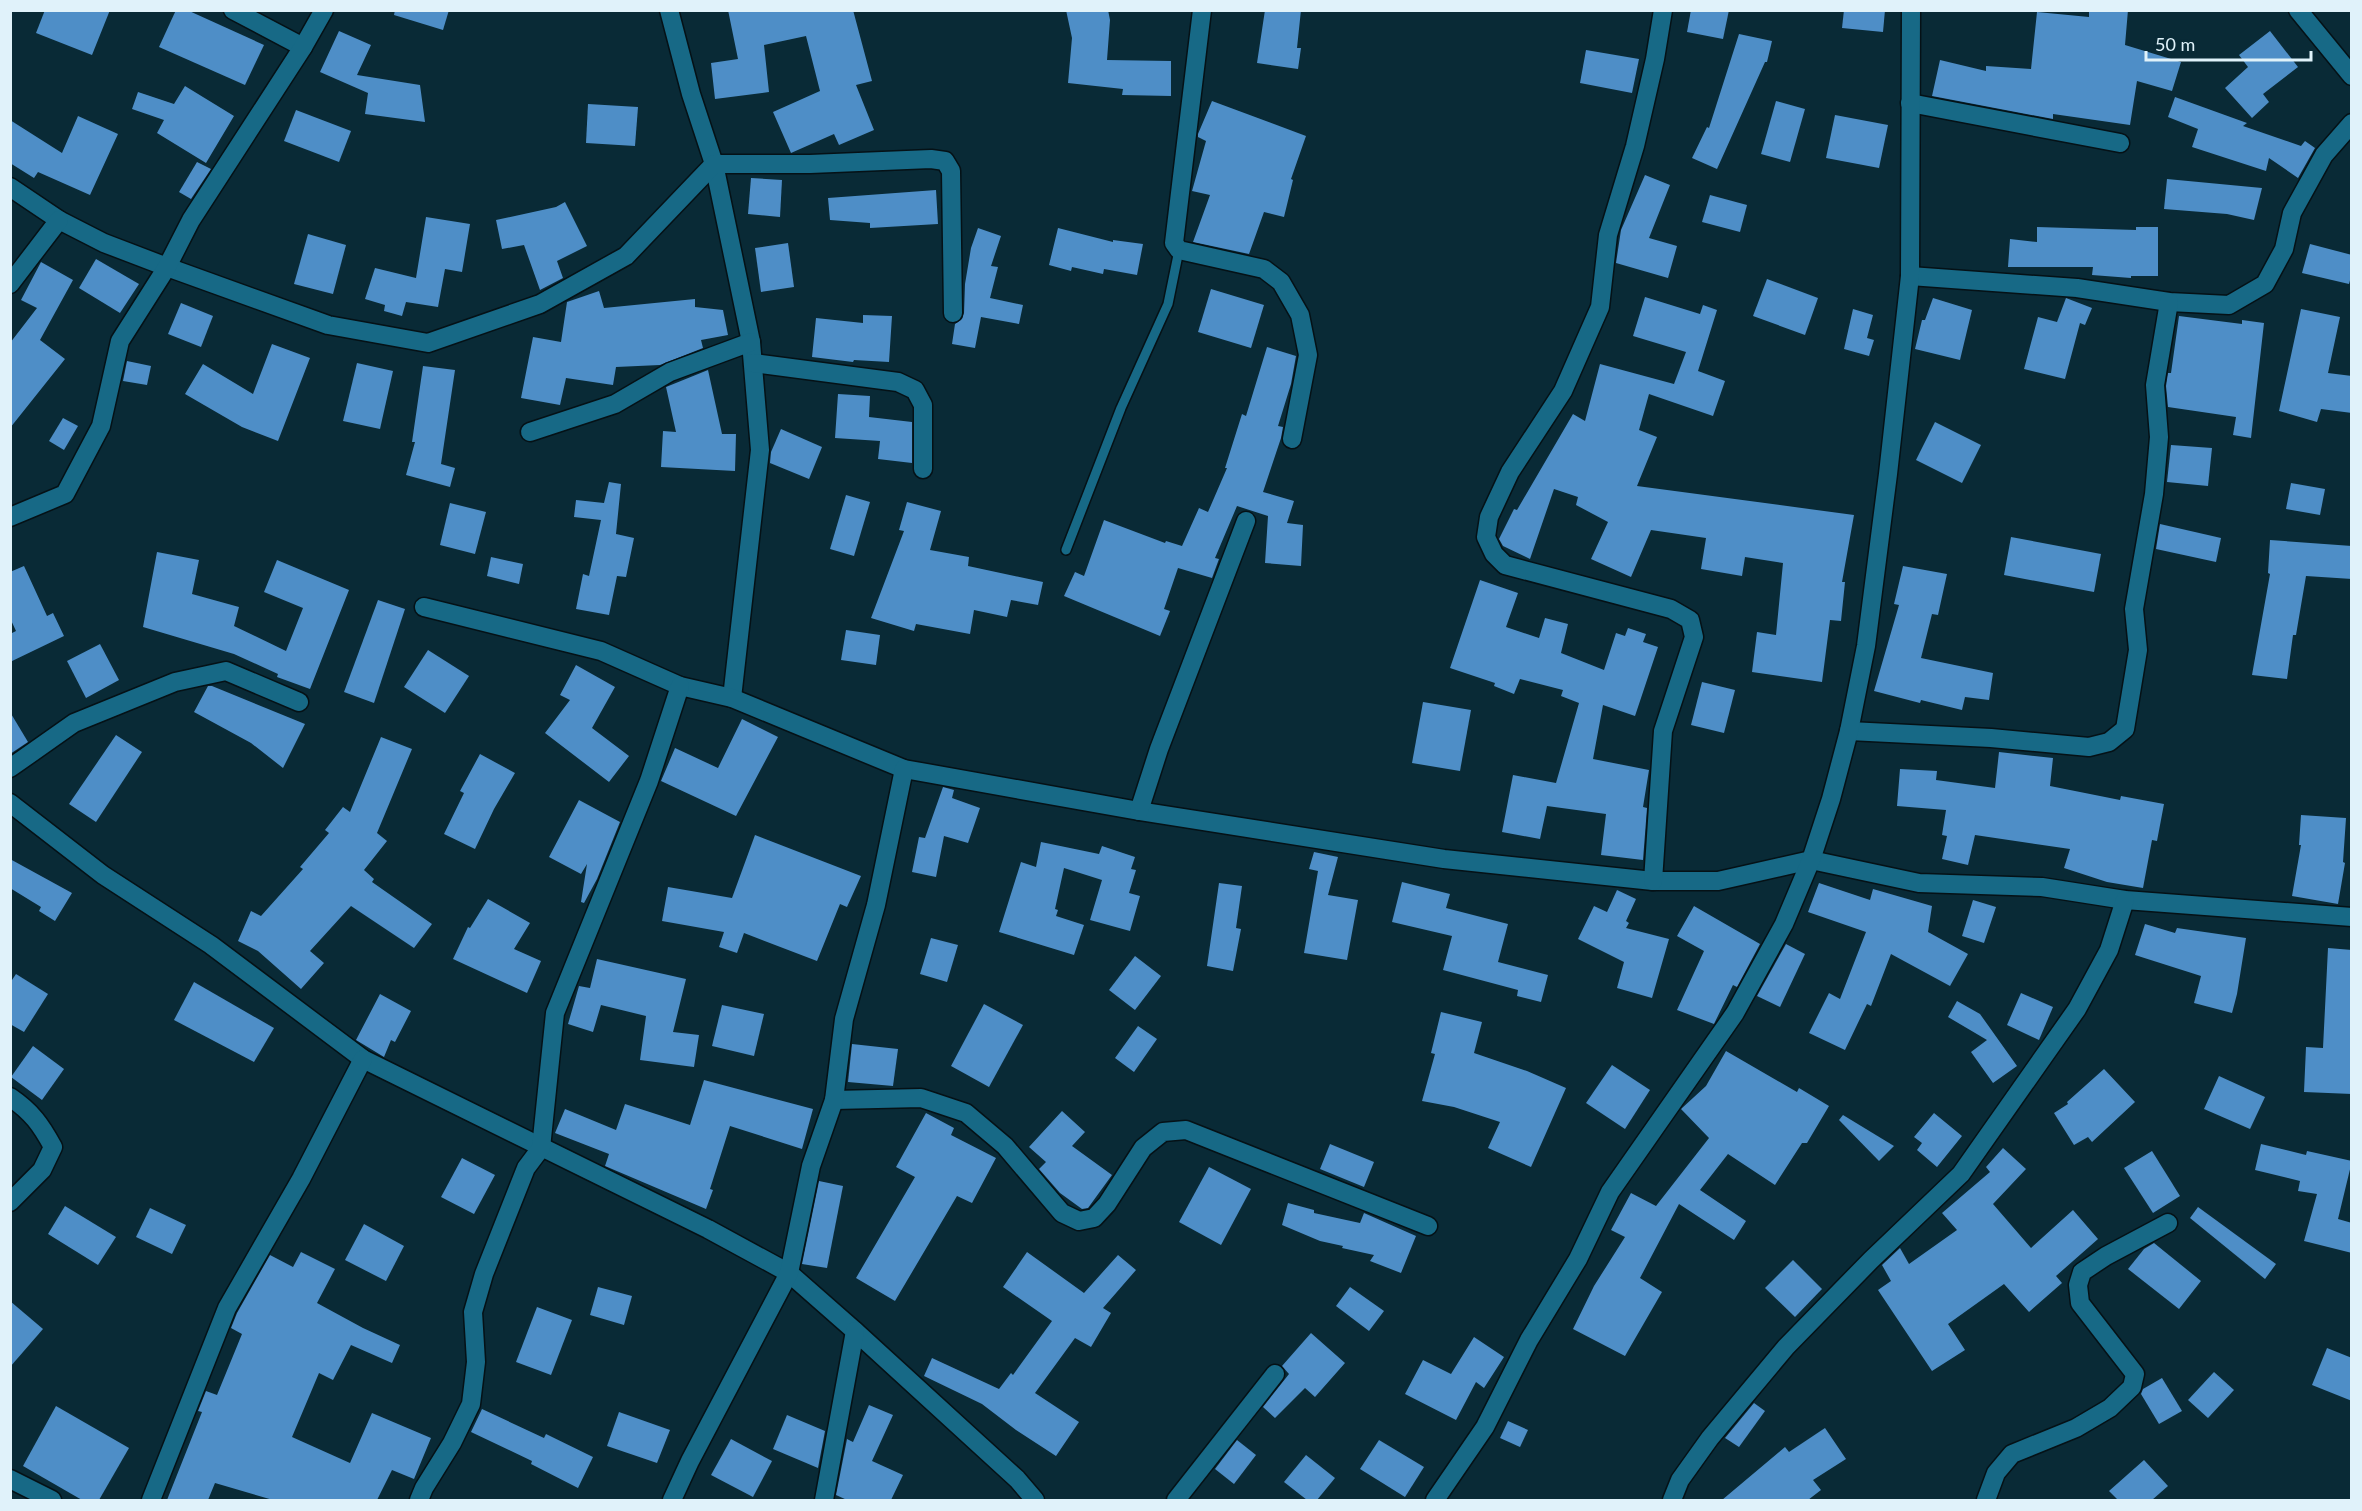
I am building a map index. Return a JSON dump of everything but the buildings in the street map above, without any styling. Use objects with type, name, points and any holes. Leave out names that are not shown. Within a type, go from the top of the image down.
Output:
[{"type":"street","points":[[233,10],[303,47]]},
{"type":"street","points":[[10,518],[65,494],[101,426],[120,341],[167,267],[191,220],[303,47],[324,10]]},
{"type":"street","points":[[669,10],[691,94],[714,165],[751,342],[753,363],[760,450],[732,698]]},
{"type":"street","points":[[1202,10],[1174,243],[1179,250],[1264,269],[1281,282],[1300,315],[1308,356],[1292,439]]},
{"type":"street","points":[[1653,881],[1663,731],[1694,637],[1690,620],[1671,609],[1505,565],[1494,554],[1486,537],[1489,517],[1510,472],[1563,391],[1600,307],[1608,235],[1635,146],[1655,59],[1663,10]]},
{"type":"street","points":[[1435,1500],[1485,1427],[1529,1340],[1578,1259],[1610,1192],[1735,1012],[1784,924],[1811,860],[1831,800],[1849,731],[1866,646],[1910,276],[1911,10]]},
{"type":"street","points":[[2298,10],[2352,76]]},
{"type":"street","points":[[1910,103],[2120,143]]},
{"type":"street","points":[[1910,276],[2077,288],[2169,302],[2229,305],[2265,284],[2284,249],[2292,213],[2324,155],[2352,123]]},
{"type":"street","points":[[10,187],[58,220],[104,243],[167,267],[328,325],[428,344],[540,304],[626,256],[714,165],[931,159],[945,161],[951,171],[953,313]]},
{"type":"street","points":[[10,284],[58,220]]},
{"type":"street","points":[[1849,731],[1991,738],[2089,747],[2109,742],[2125,729],[2138,650],[2134,609],[2154,494],[2159,437],[2155,385],[2169,302]]},
{"type":"street","points":[[530,432],[615,404],[670,372],[751,342]]},
{"type":"street","points":[[753,363],[898,382],[915,390],[923,405],[923,469]]},
{"type":"street","points":[[1139,811],[1159,749],[1246,521]]},
{"type":"street","points":[[424,607],[601,651],[680,687],[732,698],[904,770],[1139,811],[1444,859],[1653,881],[1718,881],[1811,860],[1919,883],[2042,887],[2125,900],[2352,917]]},
{"type":"street","points":[[10,768],[74,723],[175,682],[226,672],[299,702]]},
{"type":"street","points":[[419,1500],[452,1443],[471,1404],[476,1362],[473,1312],[484,1274],[526,1168],[541,1148],[555,1013],[649,782],[680,687]]},
{"type":"street","points":[[672,1500],[690,1461],[789,1273],[811,1166],[834,1100],[844,1019],[876,905],[904,770]]},
{"type":"street","points":[[10,803],[103,875],[211,945],[363,1059],[708,1229],[789,1273],[1017,1479],[1035,1500]]},
{"type":"street","points":[[1672,1500],[1680,1480],[1710,1438],[1786,1347],[1871,1260],[1961,1174],[2077,1009],[2109,950],[2125,900]]},
{"type":"street","points":[[152,1500],[227,1308],[301,1179],[363,1059]]},
{"type":"street","points":[[10,1098],[22,1105],[41,1124],[53,1147],[42,1170],[10,1202]]},
{"type":"street","points":[[834,1100],[921,1098],[966,1113],[1005,1146],[1062,1213],[1079,1221],[1094,1218],[1107,1204],[1143,1148],[1163,1132],[1186,1130],[1428,1226]]},
{"type":"street","points":[[1986,1500],[1996,1473],[2012,1454],[2076,1428],[2110,1408],[2133,1387],[2135,1374],[2080,1303],[2078,1285],[2082,1272],[2106,1256],[2168,1223]]},
{"type":"street","points":[[824,1500],[855,1331]]},
{"type":"street","points":[[1176,1500],[1275,1374]]},
{"type":"street","points":[[10,1479],[52,1500]]},
{"type":"lane","points":[[1066,550],[1121,408],[1168,304],[1179,250]]}]
